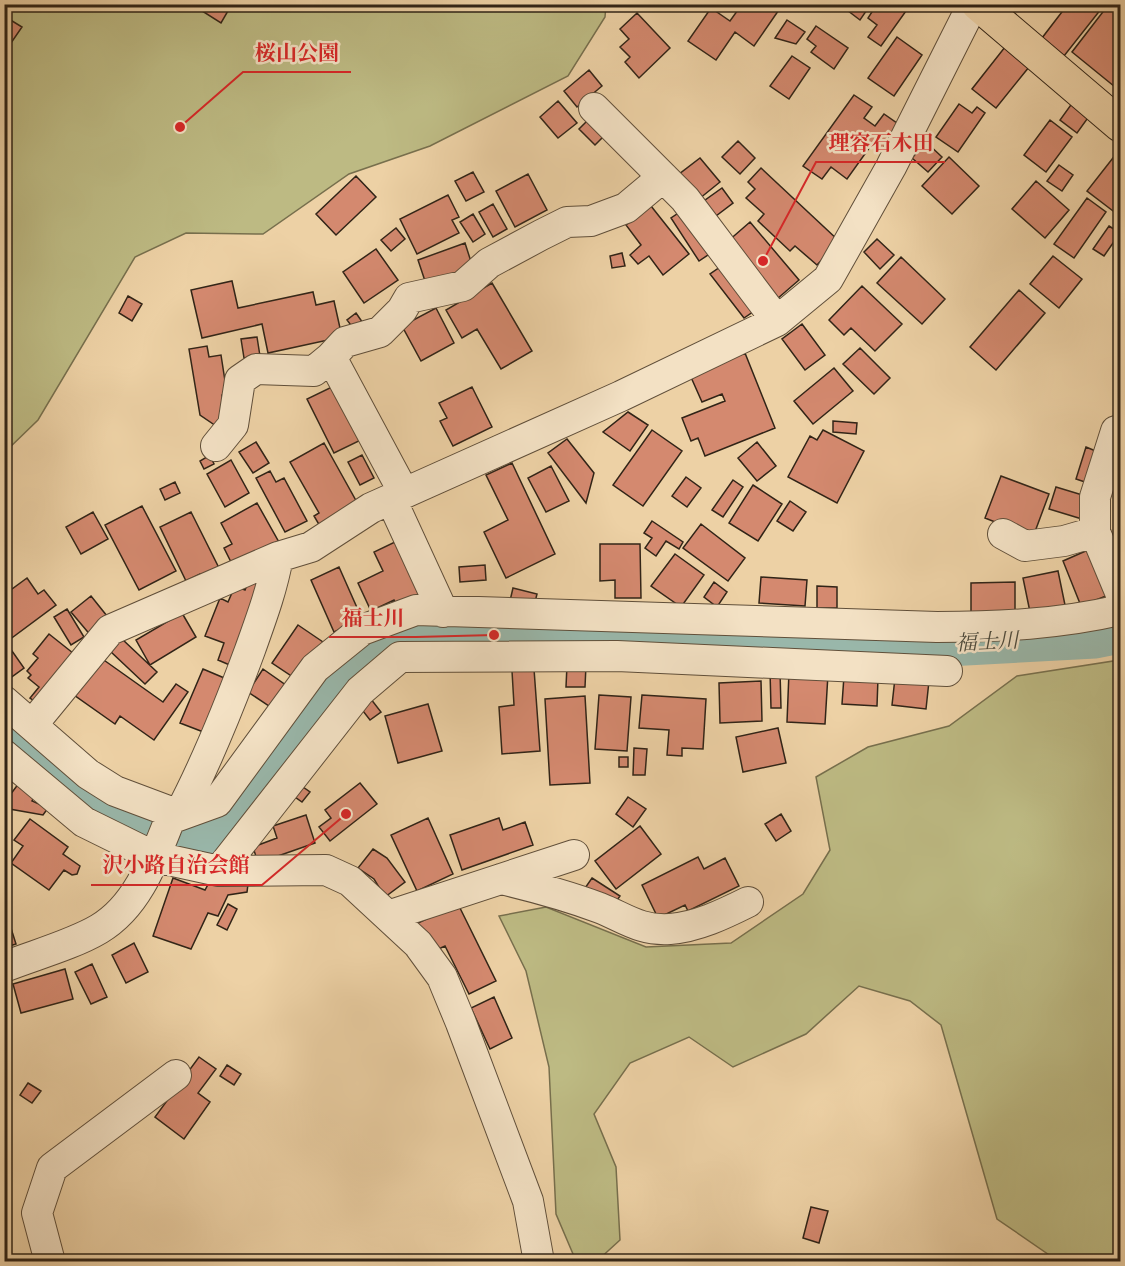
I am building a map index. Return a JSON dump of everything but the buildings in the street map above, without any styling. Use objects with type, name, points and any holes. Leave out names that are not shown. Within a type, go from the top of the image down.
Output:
[{"type":"main road","points":[[978,4],[1120,125]]},
{"type":"street","points":[[32,725],[110,630],[278,557],[311,547],[371,508],[621,396],[777,321],[828,279],[891,166],[973,4]]},
{"type":"street","points":[[594,108],[685,199],[777,321]]},
{"type":"street","points":[[216,446],[233,425],[240,381],[256,369],[314,371],[332,357],[345,342],[380,332],[402,310],[409,298],[463,286],[489,264],[567,222],[591,221],[626,208],[663,177]]},
{"type":"street","points":[[332,357],[398,496],[443,612]]},
{"type":"street","points":[[1116,431],[1095,497],[1095,532],[1120,592]]},
{"type":"street","points":[[1003,534],[1025,546],[1064,541],[1095,532]]},
{"type":"street","points":[[4,967],[98,930],[116,917],[132,898],[203,769],[271,592],[278,557]]},
{"type":"street","points":[[4,755],[84,822],[166,834],[217,802],[315,668],[362,630],[416,610],[998,627],[1085,619],[1120,610]]},
{"type":"street","points":[[219,871],[360,691],[400,657],[617,656],[947,671]]},
{"type":"street","points":[[4,701],[87,774],[115,791],[166,834],[219,871],[326,870],[350,881],[418,944],[442,977],[528,1201],[539,1262]]},
{"type":"street","points":[[388,916],[574,855]]},
{"type":"street","points":[[501,879],[554,892],[602,909],[637,926],[670,929],[712,920],[748,902]]},
{"type":"street","points":[[50,1262],[37,1213],[52,1168],[176,1075]]},
{"type":"shaded area","points":[[5,5],[606,5],[605,17],[568,76],[430,146],[349,174],[263,234],[186,233],[135,257],[38,420],[5,452]]},
{"type":"shaded area","points":[[1120,660],[1120,1261],[1058,1261],[997,1219],[941,1025],[910,1001],[859,986],[806,1034],[733,1067],[689,1037],[630,1063],[594,1114],[616,1167],[620,1240],[597,1261],[576,1261],[556,1214],[549,1067],[526,971],[499,916],[546,907],[646,947],[731,943],[803,894],[830,850],[816,777],[868,747],[949,726],[1017,676]]},
{"type":"waterway","name":"福士川","points":[[4,731],[84,797],[127,821],[195,838],[219,829],[250,803],[334,676],[379,647],[424,630],[494,635],[772,644],[789,647],[873,648],[1095,636],[1120,631]]},
{"type":"place","name":"桜山公園","points":[[180,127]]},
{"type":"place","name":"理容石木田","points":[[763,261]]},
{"type":"place","name":"福士川","points":[[494,635]]},
{"type":"place","name":"沢小路自治会館","points":[[346,814]]}]
